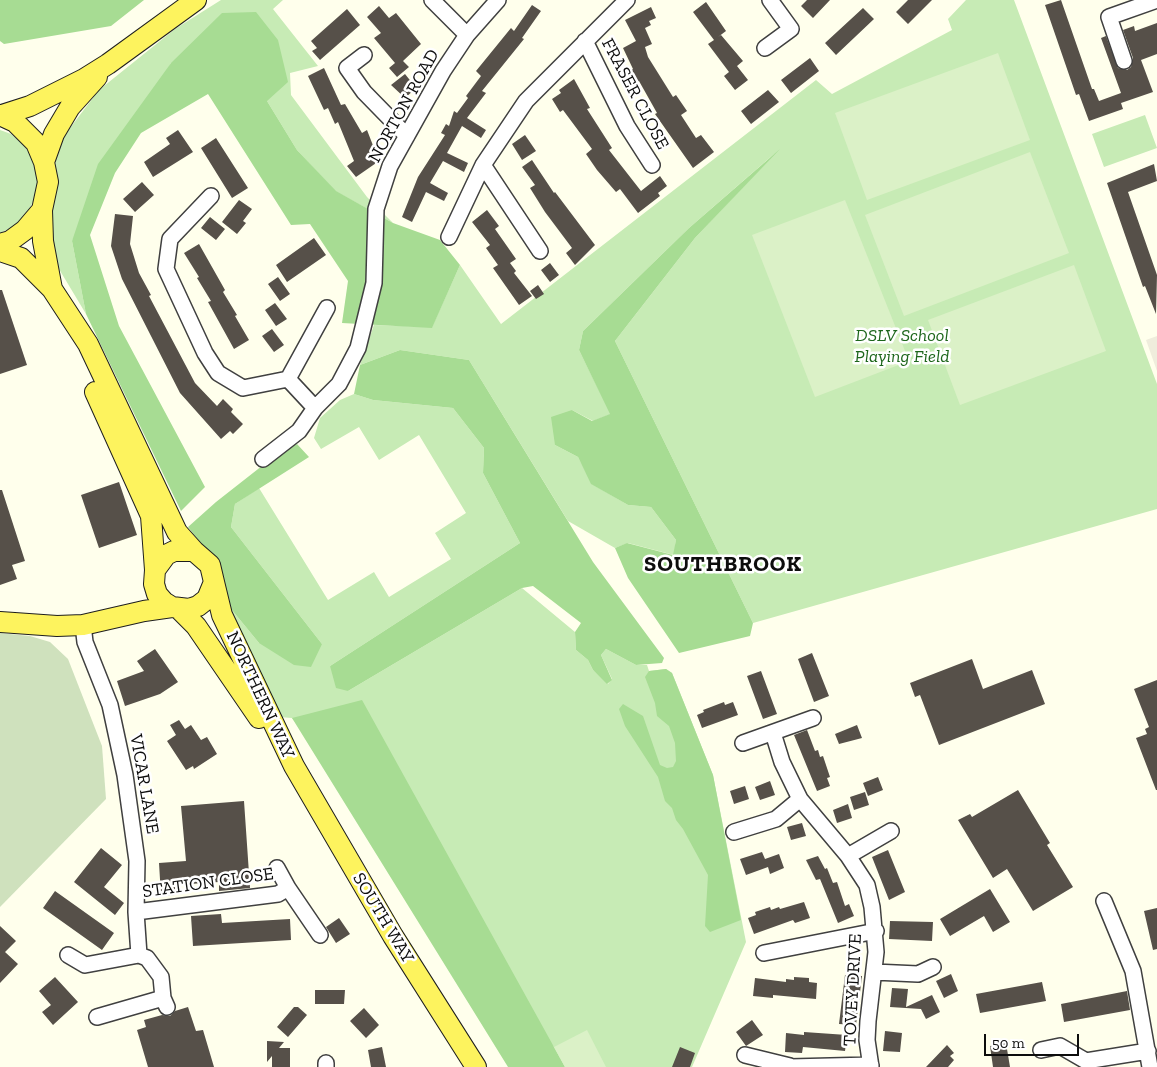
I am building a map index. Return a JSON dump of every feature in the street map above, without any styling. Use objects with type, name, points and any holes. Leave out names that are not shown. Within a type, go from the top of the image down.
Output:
[{"type":"main road","points":[[1,115],[30,106],[108,64],[196,0]]},
{"type":"main road","points":[[44,162],[54,134],[70,107],[108,64]]},
{"type":"main road","points":[[1,115],[15,122],[36,142],[44,162],[48,182],[42,210],[43,241],[52,289]]},
{"type":"main road","points":[[0,244],[10,241],[25,230],[42,210]]},
{"type":"main road","points":[[0,251],[21,258],[52,289],[88,344],[177,532],[210,565],[214,582],[207,598],[198,606],[118,617],[83,625],[57,626],[0,622]]},
{"type":"main road","points":[[65,311],[76,349],[151,516],[157,594],[164,602],[176,608]]},
{"type":"main road","points":[[118,617],[148,590],[166,555],[174,551],[194,551]]},
{"type":"main road","name":"NORTHERN WAY","points":[[214,582],[222,614],[294,766]]},
{"type":"main road","name":"NORTHERN WAY","points":[[176,608],[196,626],[294,766]]},
{"type":"main road","name":"SOUTH WAY","points":[[294,766],[393,936],[476,1067]]},
{"type":"street","points":[[432,0],[467,34]]},
{"type":"street","name":"NORTON ROAD","points":[[263,459],[299,431],[315,408],[339,384],[358,348],[374,283],[376,210],[390,166],[443,70],[467,34],[498,0]]},
{"type":"street","name":"FRASER CLOSE","points":[[449,237],[483,165],[526,101],[627,0]]},
{"type":"street","points":[[765,48],[791,28],[770,0]]},
{"type":"street","points":[[1124,61],[1109,17],[1157,0]]},
{"type":"street","name":"FRASER CLOSE","points":[[584,41],[627,126],[652,165]]},
{"type":"street","points":[[364,55],[347,68],[364,92],[407,136]]},
{"type":"street","points":[[483,165],[540,251]]},
{"type":"street","points":[[211,196],[170,239],[166,269],[205,353],[218,373],[243,388],[288,379],[328,308]]},
{"type":"street","points":[[288,379],[315,408]]},
{"type":"street","name":"VICAR LANE","points":[[83,625],[85,642],[110,705],[125,775],[137,861],[136,912],[138,955]]},
{"type":"street","points":[[743,743],[813,718]]},
{"type":"street","name":"TOVEY DRIVE","points":[[773,733],[782,762],[800,799],[848,856],[867,885],[876,931],[867,1040],[871,1066]]},
{"type":"street","points":[[734,832],[776,819],[800,799]]},
{"type":"street","points":[[848,856],[890,832]]},
{"type":"street","points":[[277,868],[288,888]]},
{"type":"street","name":"STATION CLOSE","points":[[136,912],[278,894],[288,888],[320,935]]},
{"type":"street","points":[[1104,901],[1132,972],[1150,1067]]},
{"type":"street","points":[[764,953],[876,931]]},
{"type":"street","points":[[68,955],[85,965],[138,955],[148,958],[161,976],[165,1003],[97,1017]]},
{"type":"street","points":[[874,972],[918,974],[933,967]]},
{"type":"street","points":[[1041,1050],[1060,1046],[1086,1061],[1148,1050]]},
{"type":"street","points":[[745,1055],[790,1066],[871,1066]]},
{"type":"green space","points":[[0,0],[144,0],[111,26],[4,44],[0,41]]},
{"type":"green space","points":[[221,0],[283,0],[273,9],[318,66],[290,73],[291,95],[367,197],[393,223],[335,191],[297,150],[267,101],[171,63],[72,241],[86,314],[53,259],[51,212],[57,145],[99,90],[175,29]]},
{"type":"green space","name":"DSLV School Playing Field","points":[[966,0],[1014,0],[1157,384],[1157,509],[753,623],[615,341],[695,238],[774,154],[689,228],[583,331],[579,350],[611,414],[593,421],[572,410],[555,445],[578,457],[592,484],[628,505],[651,507],[676,540],[674,555],[628,543],[615,548],[568,521],[469,360],[400,350],[360,365],[374,325],[432,327],[460,265],[501,324],[816,80],[832,94],[952,30],[948,19]]},
{"type":"green space","points":[[256,12],[278,40],[288,82],[267,101],[297,150],[336,191],[393,223],[440,240],[460,265],[432,328],[342,323],[348,281],[310,224],[291,225],[208,94],[141,133],[115,173],[90,235],[119,326],[205,487],[181,511],[86,314],[72,241],[98,164],[171,63],[222,13]]},
{"type":"green space","points":[[998,53],[1030,140],[867,200],[835,113]]},
{"type":"green space","points":[[1145,115],[1157,148],[1104,167],[1092,134]]},
{"type":"green space","points":[[0,130],[11,134],[25,146],[34,162],[38,180],[35,198],[26,215],[13,227],[0,233]]},
{"type":"green space","points":[[780,149],[695,238],[615,341],[753,623],[750,636],[679,653],[628,578],[615,548],[627,543],[673,555],[676,540],[651,507],[628,505],[591,484],[578,457],[555,445],[551,417],[572,410],[592,421],[610,414],[579,350],[583,331],[689,228]]},
{"type":"green space","points":[[1030,152],[1069,253],[904,316],[865,215]]},
{"type":"green space","points":[[845,200],[909,361],[815,397],[752,235]]},
{"type":"green space","points":[[1074,265],[1106,351],[960,405],[928,320]]},
{"type":"green space","points":[[400,350],[469,360],[593,562],[664,658],[662,663],[636,665],[606,649],[601,655],[612,680],[607,684],[593,670],[588,660],[576,650],[575,632],[581,623],[533,586],[522,588],[348,691],[336,688],[330,666],[520,543],[483,473],[484,448],[453,408],[373,400],[354,394],[360,365]]},
{"type":"green space","points":[[354,394],[373,400],[453,408],[484,448],[483,473],[520,543],[330,666],[348,691],[522,588],[575,632],[576,650],[588,660],[593,670],[608,684],[612,679],[601,655],[606,649],[636,665],[647,665],[649,671],[666,669],[672,673],[713,775],[746,942],[692,1067],[565,1067],[554,1047],[292,718],[279,717],[227,604],[259,643],[322,644],[231,527],[235,504],[259,488],[328,600],[374,572],[389,597],[451,559],[435,533],[466,513],[419,435],[379,460],[359,427],[321,449],[314,438],[320,418],[340,400]]},
{"type":"green space","points":[[297,444],[309,457],[235,504],[231,527],[322,644],[311,667],[294,665],[259,643],[227,604],[213,559],[188,527],[216,502],[281,451]]},
{"type":"green space","points":[[0,633],[30,636],[50,642],[68,659],[102,746],[106,799],[0,907]]},
{"type":"green space","points":[[666,669],[672,673],[713,775],[741,920],[710,932],[705,926],[708,875],[683,829],[676,820],[672,808],[665,801],[658,777],[625,726],[619,709],[623,704],[643,716],[660,765],[667,768],[673,767],[676,761],[675,743],[669,726],[657,716],[655,703],[645,677],[649,671]]},
{"type":"green space","points":[[362,700],[565,1067],[508,1067],[292,718]]},
{"type":"green space","points":[[587,1030],[606,1067],[565,1067],[554,1047]]},
{"type":"shaded area","points":[[1157,336],[1157,371],[1146,340]]},
{"type":"building","points":[[807,0],[830,0],[813,18],[801,6]]},
{"type":"building","points":[[908,0],[932,0],[908,24],[896,12]]},
{"type":"building","points":[[1061,0],[1092,89],[1094,89],[1099,101],[1121,93],[1101,38],[1106,36],[1118,68],[1127,70],[1131,67],[1133,58],[1123,30],[1134,26],[1135,31],[1157,23],[1157,54],[1141,60],[1153,92],[1121,103],[1123,109],[1089,121],[1079,94],[1076,95],[1045,5]]},
{"type":"building","points":[[706,2],[726,31],[718,37],[721,35],[743,61],[737,66],[748,80],[735,90],[724,76],[729,72],[708,44],[714,40],[693,12]]},
{"type":"building","points":[[532,5],[541,11],[522,38],[524,39],[482,91],[486,93],[467,118],[486,130],[481,138],[462,126],[447,153],[468,163],[464,172],[443,161],[430,183],[448,193],[444,201],[426,192],[412,222],[402,217],[418,177],[445,135],[441,133],[446,124],[449,126],[454,111],[457,113],[468,98],[466,96],[481,76],[476,71],[511,28],[514,31]]},
{"type":"building","points":[[379,6],[389,18],[396,13],[421,44],[403,61],[409,67],[397,77],[389,68],[395,63],[374,38],[381,33],[367,17]]},
{"type":"building","points":[[651,7],[656,18],[649,21],[651,25],[645,28],[652,44],[645,47],[648,57],[673,97],[676,95],[687,111],[681,115],[696,138],[701,135],[714,152],[693,168],[655,114],[657,113],[639,81],[635,83],[629,71],[633,69],[623,48],[636,41],[625,20]]},
{"type":"building","points":[[863,8],[874,19],[836,55],[825,43]]},
{"type":"building","points":[[347,9],[360,25],[320,60],[312,51],[317,48],[311,41]]},
{"type":"building","points":[[810,58],[819,71],[791,93],[781,80]]},
{"type":"building","points":[[324,68],[341,105],[345,104],[362,133],[367,130],[379,161],[356,177],[347,166],[354,161],[338,122],[335,124],[328,108],[324,110],[308,76]]},
{"type":"building","points":[[405,74],[413,84],[411,86],[414,90],[405,98],[391,85]]},
{"type":"building","points":[[574,79],[590,108],[587,109],[612,148],[609,150],[641,191],[660,176],[667,186],[658,193],[660,196],[638,213],[620,189],[616,192],[597,170],[586,154],[592,149],[563,110],[560,112],[552,99],[561,93],[559,90]]},
{"type":"building","points":[[768,90],[779,102],[751,124],[741,111]]},
{"type":"building","points":[[178,130],[193,152],[153,177],[144,162],[170,144],[166,138]]},
{"type":"building","points":[[525,135],[536,151],[522,160],[512,144]]},
{"type":"building","points":[[216,138],[248,188],[232,198],[201,148]]},
{"type":"building","points":[[532,160],[554,193],[595,245],[575,265],[566,253],[572,248],[530,188],[535,185],[522,167]]},
{"type":"building","points":[[1154,164],[1157,181],[1128,192],[1157,275],[1156,314],[1145,286],[1143,287],[1107,183]]},
{"type":"building","points":[[142,182],[154,195],[135,212],[123,199]]},
{"type":"building","points":[[239,200],[252,209],[243,221],[246,223],[237,234],[222,222]]},
{"type":"building","points":[[487,210],[499,226],[495,229],[516,259],[510,263],[516,271],[514,273],[532,296],[519,305],[493,268],[498,265],[486,248],[490,245],[472,222]]},
{"type":"building","points":[[115,214],[133,216],[130,244],[139,273],[151,295],[149,296],[195,383],[217,406],[223,399],[233,409],[231,412],[243,424],[233,434],[230,431],[221,439],[180,393],[122,279],[111,246]]},
{"type":"building","points":[[210,217],[225,229],[216,240],[201,228]]},
{"type":"building","points":[[314,238],[326,255],[287,282],[276,265]]},
{"type":"building","points":[[199,244],[225,290],[223,292],[249,340],[234,349],[208,302],[211,301],[197,278],[199,277],[184,253]]},
{"type":"building","points":[[550,263],[559,275],[550,282],[541,270]]},
{"type":"building","points":[[278,277],[290,294],[280,301],[268,284]]},
{"type":"building","points":[[538,285],[544,294],[536,299],[530,291]]},
{"type":"building","points":[[0,290],[2,290],[27,365],[0,374]]},
{"type":"building","points":[[275,303],[287,319],[276,326],[265,310]]},
{"type":"building","points":[[272,329],[284,345],[274,352],[262,336]]},
{"type":"building","points":[[119,482],[137,535],[99,548],[81,495]]},
{"type":"building","points":[[0,490],[2,490],[25,561],[12,565],[17,579],[0,585]]},
{"type":"building","points":[[155,649],[178,682],[160,694],[125,706],[117,681],[144,671],[137,661]]},
{"type":"building","points":[[812,653],[829,696],[814,702],[798,659]]},
{"type":"building","points":[[972,659],[983,689],[1032,670],[1045,704],[939,745],[920,695],[915,697],[910,683]]},
{"type":"building","points":[[761,671],[777,714],[763,719],[747,676]]},
{"type":"building","points":[[1157,680],[1156,790],[1136,738],[1147,734],[1145,729],[1149,727],[1134,689]]},
{"type":"building","points":[[724,702],[725,705],[733,702],[738,715],[702,728],[697,715],[704,712],[703,710]]},
{"type":"building","points":[[179,720],[185,729],[191,725],[201,740],[207,737],[217,754],[194,769],[193,766],[186,770],[167,741],[176,735],[170,725]]},
{"type":"building","points":[[857,725],[862,738],[839,744],[835,734]]},
{"type":"building","points":[[807,730],[815,751],[818,750],[820,757],[823,756],[830,777],[827,778],[830,786],[817,791],[794,735]]},
{"type":"building","points":[[878,777],[883,790],[868,796],[863,783]]},
{"type":"building","points":[[770,781],[775,795],[760,800],[755,787]]},
{"type":"building","points":[[745,786],[749,799],[734,804],[730,791]]},
{"type":"building","points":[[1018,790],[1050,843],[1047,845],[1073,887],[1033,911],[1007,869],[993,878],[958,820],[970,814],[972,817]]},
{"type":"building","points":[[865,792],[869,805],[854,810],[850,797]]},
{"type":"building","points":[[244,801],[250,888],[219,891],[219,882],[175,885],[175,895],[161,896],[159,863],[186,861],[181,806]]},
{"type":"building","points":[[848,804],[852,818],[837,823],[833,810]]},
{"type":"building","points":[[802,823],[806,836],[791,840],[787,827]]},
{"type":"building","points":[[101,848],[122,865],[104,887],[124,903],[115,915],[74,882]]},
{"type":"building","points":[[888,850],[905,892],[889,900],[872,857]]},
{"type":"building","points":[[762,852],[765,859],[779,854],[784,868],[770,874],[768,867],[746,875],[740,859]]},
{"type":"building","points":[[818,856],[825,869],[827,868],[833,883],[837,882],[845,906],[849,904],[854,916],[838,923],[820,879],[816,880],[806,860]]},
{"type":"building","points":[[990,889],[1010,922],[993,932],[984,916],[950,936],[940,919]]},
{"type":"building","points":[[55,891],[114,933],[102,950],[43,908]]},
{"type":"building","points":[[804,902],[810,918],[795,923],[793,920],[754,934],[748,918],[756,915],[755,912],[770,907],[771,910],[779,907],[780,909]]},
{"type":"building","points":[[1157,908],[1157,949],[1153,950],[1144,911]]},
{"type":"building","points":[[221,914],[222,923],[290,919],[291,940],[193,946],[191,916]]},
{"type":"building","points":[[339,918],[350,934],[336,943],[326,927]]},
{"type":"building","points":[[890,921],[933,922],[932,941],[889,939]]},
{"type":"building","points":[[0,926],[16,941],[5,952],[18,964],[0,983]]},
{"type":"building","points":[[951,974],[958,991],[944,998],[936,981]]},
{"type":"building","points":[[845,975],[862,976],[856,1025],[839,1024]]},
{"type":"building","points":[[55,977],[78,1002],[53,1025],[42,1012],[51,1005],[39,991]]},
{"type":"building","points":[[794,977],[809,978],[809,982],[817,983],[816,999],[773,995],[773,998],[753,996],[755,978],[786,982],[786,979],[794,980]]},
{"type":"building","points":[[1042,982],[1046,1001],[980,1013],[976,994]]},
{"type":"building","points":[[892,988],[908,989],[906,1007],[932,995],[940,1012],[926,1019],[921,1009],[890,1007]]},
{"type":"building","points":[[315,990],[345,990],[344,1004],[315,1004]]},
{"type":"building","points":[[1127,991],[1130,1010],[1064,1022],[1061,1004]]},
{"type":"building","points":[[188,1007],[196,1031],[203,1030],[214,1067],[148,1067],[137,1030],[146,1027],[144,1020],[162,1015],[170,1016],[175,1011]]},
{"type":"building","points":[[294,1007],[298,1007],[307,1015],[288,1037],[277,1027]]},
{"type":"building","points":[[364,1008],[379,1025],[366,1038],[350,1021]]},
{"type":"building","points":[[752,1020],[763,1035],[746,1046],[736,1032]]},
{"type":"building","points":[[885,1031],[902,1033],[900,1052],[883,1051]]},
{"type":"building","points":[[804,1032],[847,1035],[845,1051],[803,1047],[802,1053],[785,1052],[786,1033],[804,1035]]},
{"type":"building","points":[[267,1041],[284,1042],[279,1048],[290,1048],[290,1067],[272,1067],[272,1056],[267,1062]]},
{"type":"building","points":[[1006,1043],[1010,1067],[993,1067],[990,1046]]},
{"type":"building","points":[[947,1045],[954,1053],[950,1056],[954,1060],[948,1067],[926,1067]]},
{"type":"building","points":[[382,1047],[386,1067],[371,1067],[368,1050]]},
{"type":"building","points":[[680,1047],[695,1053],[690,1067],[672,1067]]},
{"type":"district","name":"SOUTHBROOK","points":[[723,565]]}]
